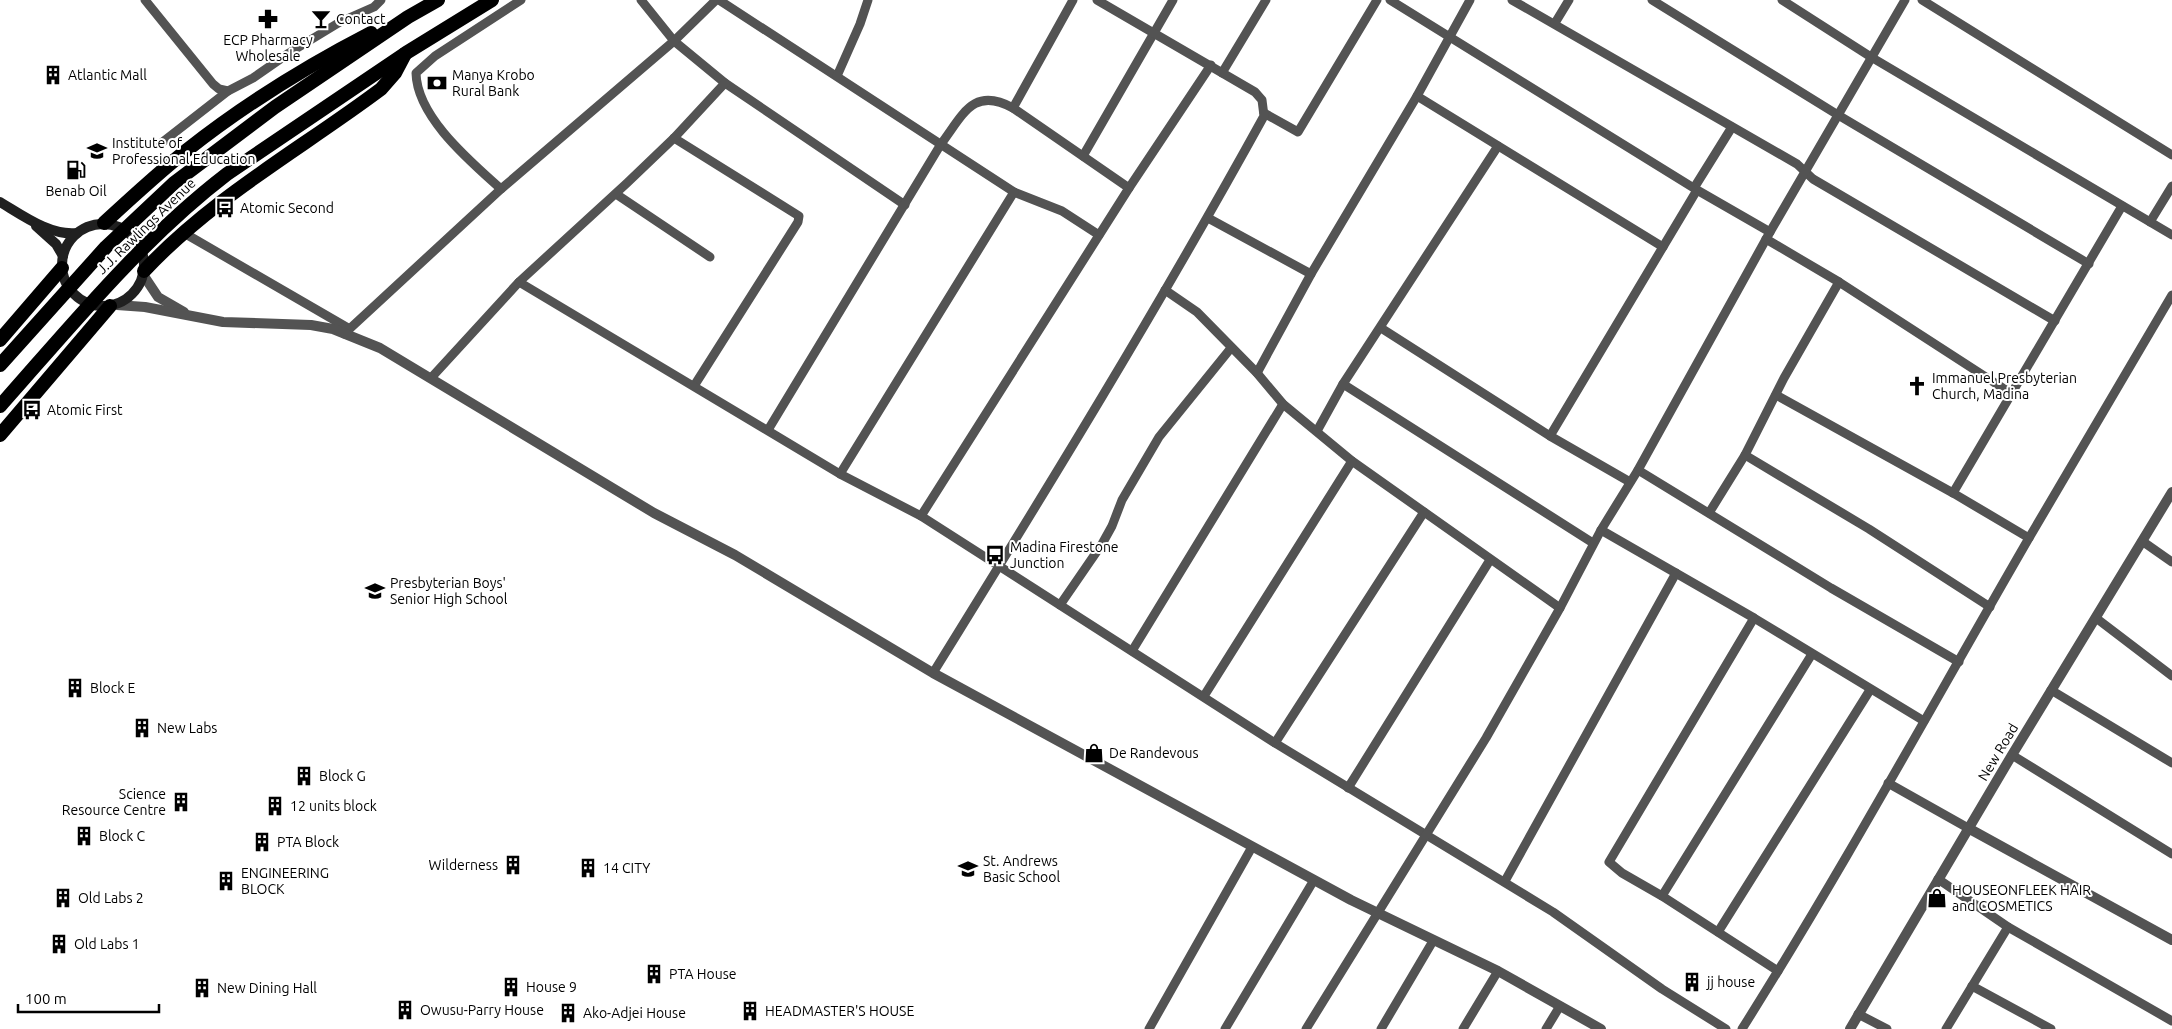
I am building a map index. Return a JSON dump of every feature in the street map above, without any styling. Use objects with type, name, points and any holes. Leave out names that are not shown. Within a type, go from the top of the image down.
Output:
[{"type":"highway","name":"J.J. Rawlings Avenue","points":[[0,366],[106,247],[153,202],[210,155],[275,107],[408,17],[438,0]]},
{"type":"highway","name":"J.J. Rawlings Avenue","points":[[0,406],[118,274],[175,217],[227,174],[406,53],[492,0]]},
{"type":"highway","points":[[104,223],[188,150],[241,111],[332,53],[408,17]]},
{"type":"highway","points":[[144,273],[184,233],[235,191],[381,89],[395,73],[406,53]]},
{"type":"highway","points":[[0,340],[63,262]]},
{"type":"highway","points":[[0,435],[113,306]]},
{"type":"main road","points":[[0,202],[30,220],[62,233],[77,233],[93,225],[104,223],[129,232],[138,243],[144,255],[144,273],[133,293],[113,306],[94,304],[82,300],[72,291],[65,280],[63,262],[56,244],[30,220]]},
{"type":"main road","points":[[63,262],[66,248],[77,233]]},
{"type":"street","points":[[145,0],[213,84],[219,89],[228,91]]},
{"type":"street","points":[[160,144],[228,91],[253,78],[289,52],[340,22],[374,7],[381,0]]},
{"type":"street","points":[[501,189],[448,137],[420,95],[416,73],[435,56],[521,0]]},
{"type":"street","points":[[641,0],[674,41],[725,83],[905,205]]},
{"type":"street","points":[[346,331],[501,189],[674,41],[717,0],[1014,192],[1062,211],[1099,235]]},
{"type":"street","points":[[837,76],[860,24],[868,0]]},
{"type":"street","points":[[1013,108],[1073,0]]},
{"type":"street","points":[[933,673],[1208,218],[1264,116],[1262,100],[1255,92],[1097,0]]},
{"type":"street","points":[[1083,156],[1173,0]]},
{"type":"street","points":[[1222,73],[1266,0]]},
{"type":"street","points":[[1264,113],[1298,132],[1377,0]]},
{"type":"street","points":[[1390,0],[1448,38],[1768,235],[2012,394]]},
{"type":"street","points":[[1257,373],[1311,274],[1417,96],[1470,0]]},
{"type":"street","points":[[1512,0],[1555,23],[1797,164],[1813,179],[2055,321]]},
{"type":"street","points":[[1555,23],[1569,0]]},
{"type":"street","points":[[1652,0],[1838,115],[2089,264]]},
{"type":"street","points":[[1782,0],[1871,57],[2172,235]]},
{"type":"street","points":[[1795,8],[1800,0]]},
{"type":"street","points":[[1306,1029],[1486,738],[1560,608],[1594,542],[1638,470],[1768,235],[1905,0]]},
{"type":"street","points":[[1922,0],[2172,155]]},
{"type":"street","points":[[921,516],[1129,188],[1211,65]]},
{"type":"street","points":[[431,378],[519,282],[616,194],[674,138],[725,83]]},
{"type":"street","points":[[1417,96],[1663,247]]},
{"type":"street","points":[[768,430],[941,144],[970,105],[979,100],[994,100],[1013,108],[1129,188]]},
{"type":"street","points":[[1550,436],[1732,127]]},
{"type":"street","points":[[674,138],[799,216],[798,222],[694,386]]},
{"type":"street","points":[[1317,431],[1343,384],[1498,146]]},
{"type":"street","points":[[2150,222],[2172,186]]},
{"type":"street","points":[[840,474],[1014,192]]},
{"type":"street","points":[[616,194],[710,257]]},
{"type":"street","points":[[1953,493],[2122,206]]},
{"type":"street","points":[[1208,218],[1311,274]]},
{"type":"street","points":[[184,233],[346,331],[380,348],[431,378],[654,513],[736,555],[933,673],[1376,913],[1498,971],[1602,1029]]},
{"type":"street","points":[[144,273],[158,297],[170,306],[197,318]]},
{"type":"street","points":[[519,282],[840,474],[921,516],[1000,565],[1132,652],[1204,696],[1274,743],[1505,881],[1594,940],[1662,989],[1726,1029]]},
{"type":"street","points":[[1710,513],[1745,455],[1776,394],[1839,282]]},
{"type":"street","points":[[1165,290],[1197,312],[1257,373],[1283,404],[1352,461],[1560,608]]},
{"type":"street","points":[[1742,1029],[1778,972],[2172,295]]},
{"type":"street","points":[[113,306],[145,307],[197,318],[246,323],[310,325],[346,331]]},
{"type":"street","points":[[1381,328],[1550,436],[1630,482]]},
{"type":"street","points":[[1060,605],[1102,544],[1112,526],[1122,500],[1159,437],[1231,348]]},
{"type":"street","points":[[1343,384],[1594,542]]},
{"type":"street","points":[[1776,394],[1953,493],[2029,538]]},
{"type":"street","points":[[1132,652],[1283,404]]},
{"type":"street","points":[[1745,455],[1869,529],[1990,607]]},
{"type":"street","points":[[1204,696],[1352,461]]},
{"type":"street","points":[[1638,470],[1832,588],[1959,662]]},
{"type":"street","name":"New Road","points":[[1850,1029],[1968,828],[2172,492]]},
{"type":"street","points":[[1274,743],[1424,512]]},
{"type":"street","points":[[1601,530],[1754,618],[1924,721]]},
{"type":"street","points":[[2142,541],[2172,562]]},
{"type":"street","points":[[1348,788],[1490,560]]},
{"type":"street","points":[[1505,881],[1676,573]]},
{"type":"street","points":[[1754,618],[1609,862],[1622,873],[1662,896],[1778,972]]},
{"type":"street","points":[[2096,618],[2172,676]]},
{"type":"street","points":[[1662,896],[1812,654]]},
{"type":"street","points":[[1718,932],[1870,690]]},
{"type":"street","points":[[2051,690],[2172,763]]},
{"type":"street","points":[[2012,755],[2172,854]]},
{"type":"street","points":[[1888,783],[2172,940]]},
{"type":"street","points":[[1153,1027],[1252,847]]},
{"type":"street","points":[[1938,879],[2008,927],[2172,1020]]},
{"type":"street","points":[[1225,1029],[1314,880]]},
{"type":"street","points":[[1946,1029],[2008,927]]},
{"type":"street","points":[[1381,1029],[1433,941]]},
{"type":"street","points":[[1463,1029],[1498,971]]},
{"type":"street","points":[[1972,986],[2052,1029]]},
{"type":"street","points":[[1546,1029],[1560,1006]]},
{"type":"street","points":[[1858,1014],[1887,1029]]},
{"type":"place","name":"ECP Pharmacy Wholesale","points":[[268,19]]},
{"type":"place","name":"Contact","points":[[321,19]]},
{"type":"place","name":"Atlantic Mall","points":[[53,75]]},
{"type":"place","name":"Manya Krobo Rural Bank","points":[[437,83]]},
{"type":"place","name":"Institute of Professional Education","points":[[97,151]]},
{"type":"place","name":"Benab Oil","points":[[76,170]]},
{"type":"place","name":"Atomic Second","points":[[225,208]]},
{"type":"place","name":"Immanuel Presbyterian Church, Madina","points":[[1917,386]]},
{"type":"place","name":"Atomic First","points":[[32,410]]},
{"type":"place","name":"Madina Firestone Junction","points":[[995,555]]},
{"type":"place","name":"Presbyterian Boys' Senior High School","points":[[375,591]]},
{"type":"place","name":"Block E","points":[[75,688]]},
{"type":"place","name":"New Labs","points":[[142,728]]},
{"type":"place","name":"De Randevous","points":[[1094,753]]},
{"type":"place","name":"Block G","points":[[304,776]]},
{"type":"place","name":"Science Resource Centre","points":[[181,802]]},
{"type":"place","name":"12 units block","points":[[275,806]]},
{"type":"place","name":"Block C","points":[[84,836]]},
{"type":"place","name":"PTA Block","points":[[262,842]]},
{"type":"place","name":"Wilderness","points":[[513,865]]},
{"type":"place","name":"14 CITY","points":[[588,868]]},
{"type":"place","name":"St. Andrews Basic School","points":[[968,869]]},
{"type":"place","name":"ENGINEERING BLOCK","points":[[226,881]]},
{"type":"place","name":"Old Labs 2","points":[[63,898]]},
{"type":"place","name":"HOUSEONFLEEK HAIR and COSMETICS","points":[[1937,898]]},
{"type":"place","name":"Old Labs 1","points":[[59,944]]},
{"type":"place","name":"PTA House","points":[[654,974]]},
{"type":"place","name":"jj house","points":[[1692,982]]},
{"type":"place","name":"House 9","points":[[511,987]]},
{"type":"place","name":"New Dining Hall","points":[[202,988]]},
{"type":"place","name":"Owusu-Parry House","points":[[405,1010]]},
{"type":"place","name":"HEADMASTER'S HOUSE","points":[[750,1011]]},
{"type":"place","name":"Ako-Adjei House","points":[[568,1013]]}]
